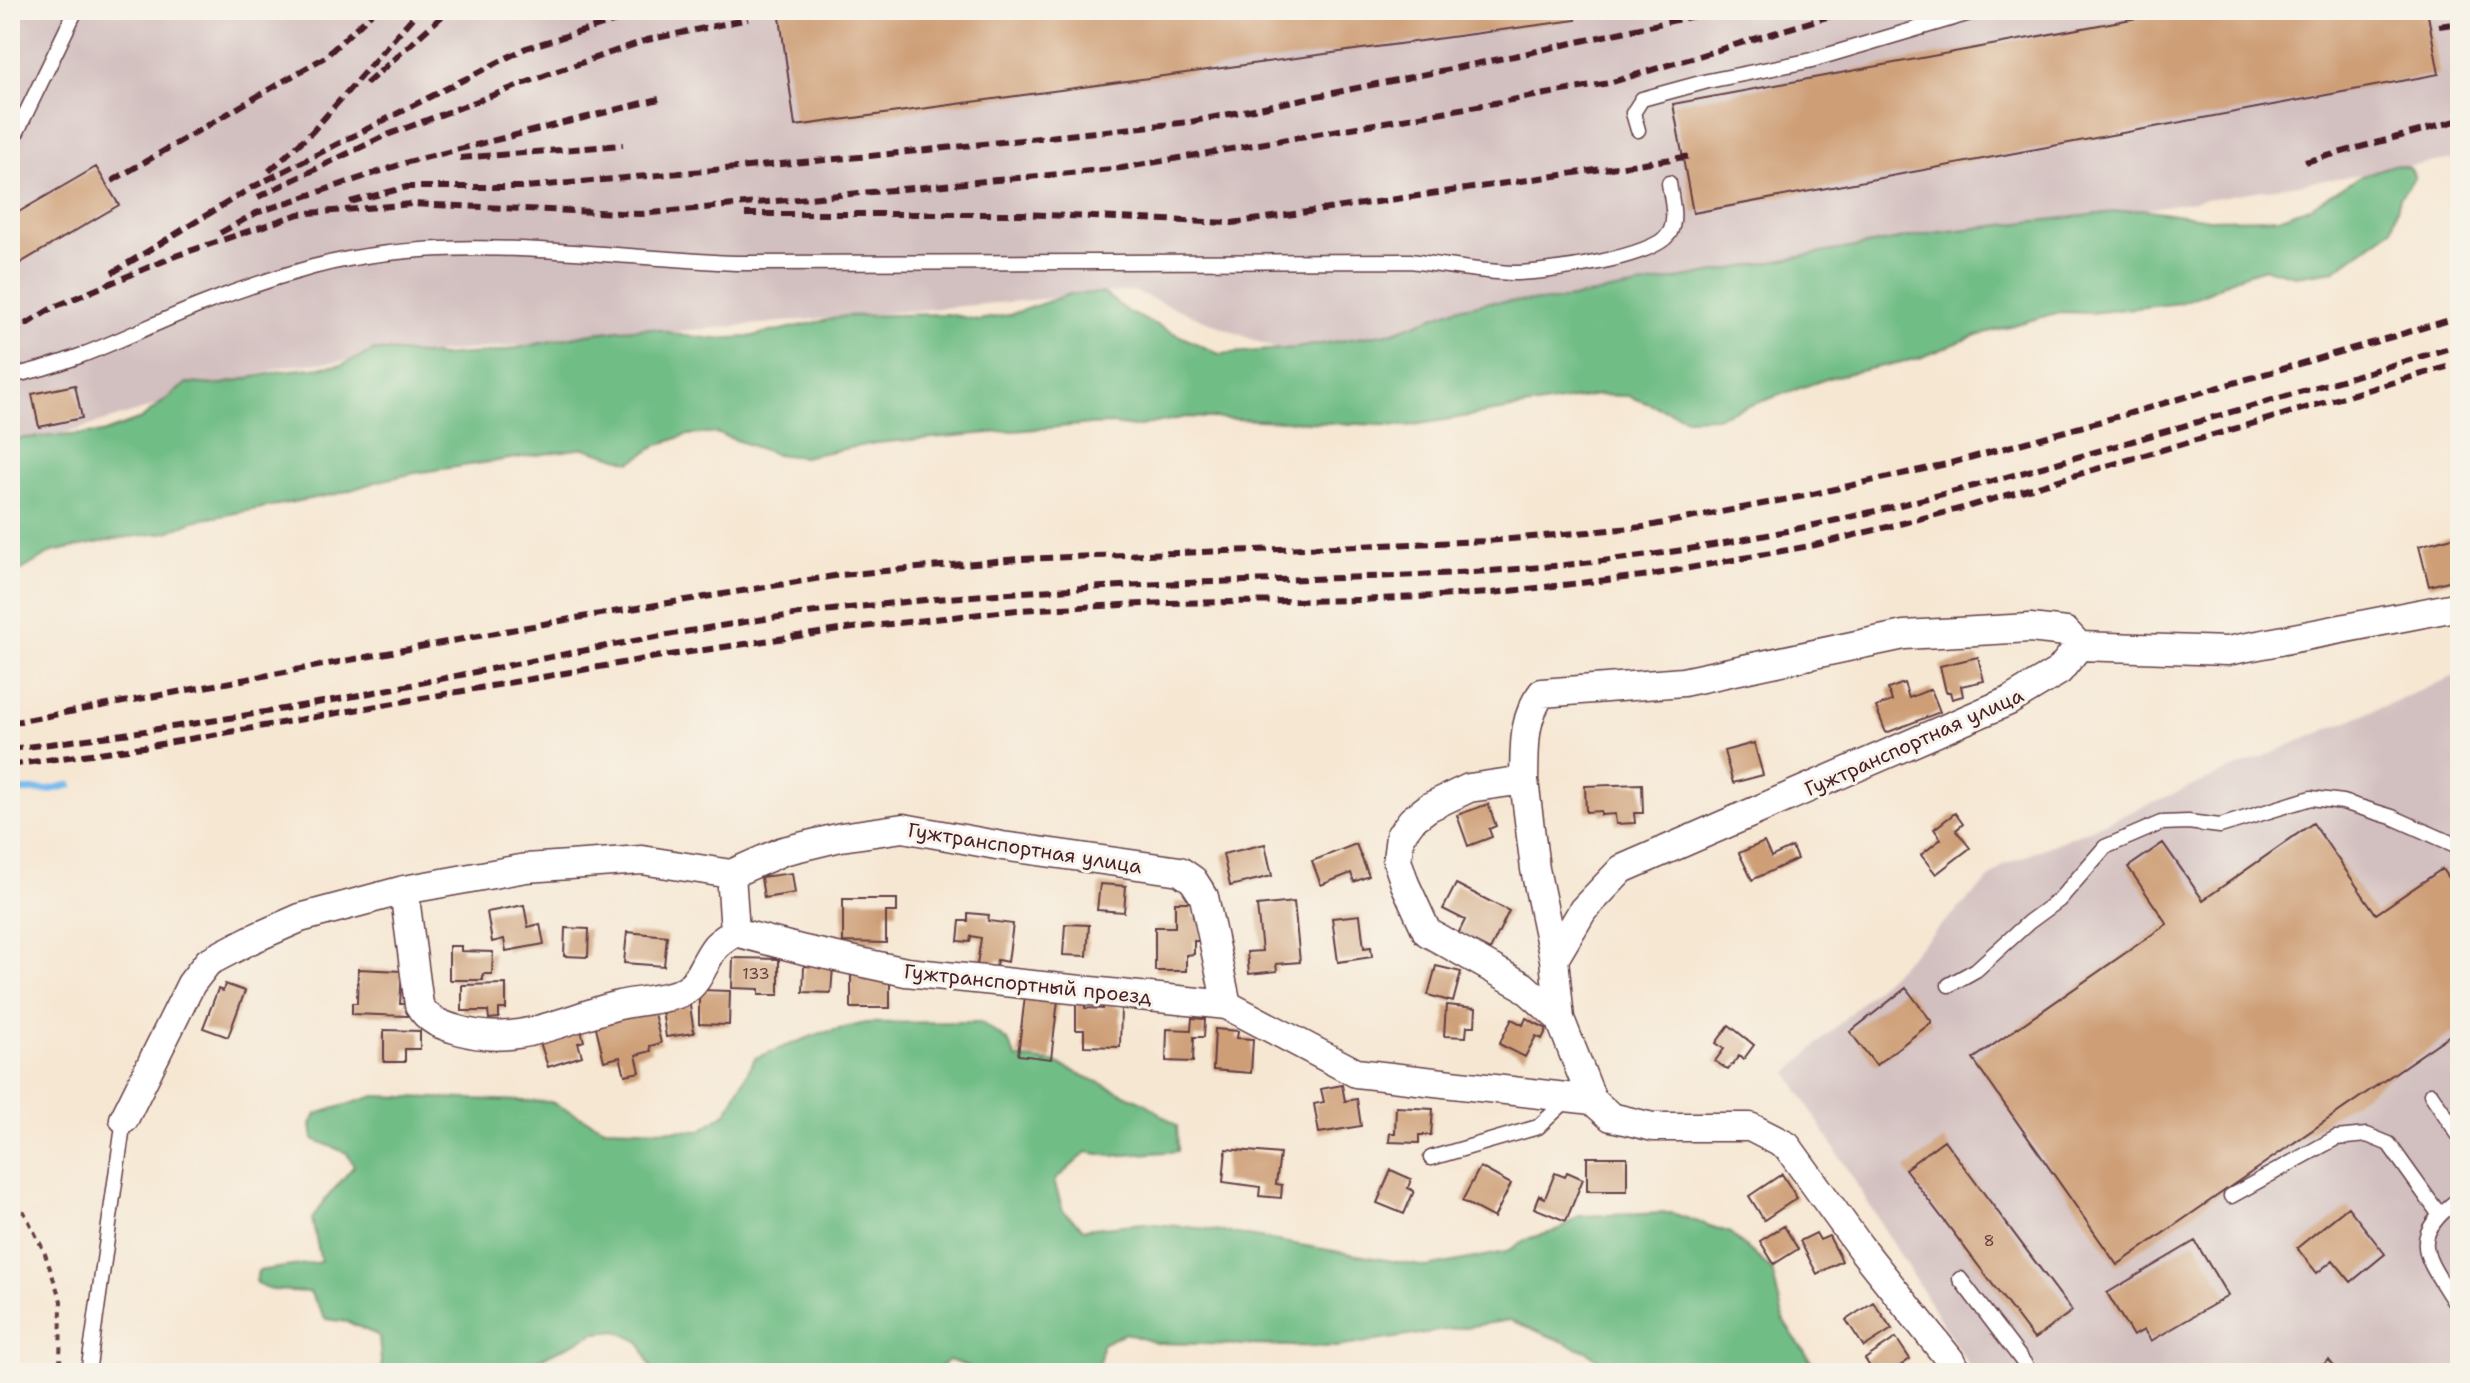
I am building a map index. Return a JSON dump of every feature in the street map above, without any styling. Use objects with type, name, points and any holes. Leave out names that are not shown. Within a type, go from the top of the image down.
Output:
[{"type":"street","points":[[1581,1099],[1560,1019],[1554,959],[1535,869],[1524,780],[1526,724],[1531,707],[1542,693],[1683,682],[1904,635],[2030,628],[2066,632],[2079,646],[2227,651],[2460,606]]},
{"type":"street","name":"Гужтранспортная улица","points":[[1554,959],[1583,910],[1622,869],[2009,701],[2059,671],[2079,646]]},
{"type":"street","points":[[1524,780],[1469,788],[1429,807],[1412,820],[1400,836],[1397,860],[1427,932],[1523,986],[1560,1019]]},
{"type":"street","name":"Гужтранспортная улица","points":[[731,874],[783,851],[841,837],[903,828],[1002,846],[1180,871],[1193,880],[1204,897],[1227,1005]]},
{"type":"street","points":[[124,1119],[191,984],[208,962],[300,918],[404,890],[526,868],[642,860],[731,874],[735,932],[717,945],[696,981],[687,990],[673,996],[615,1006],[523,1034],[501,1037],[468,1033],[426,1017],[419,1005],[404,890]]},
{"type":"street","name":"Гужтранспортный проезд","points":[[735,932],[906,972],[1227,1005],[1356,1073],[1581,1099],[1611,1117],[1653,1127],[1750,1127],[1787,1146],[1957,1373]]},
{"type":"lane","points":[[10,146],[76,10]]},
{"type":"lane","points":[[1638,130],[1633,113],[1642,99],[1708,81],[1808,61],[1980,10]]},
{"type":"lane","points":[[10,376],[84,356],[203,304],[313,267],[433,249],[585,251],[643,259],[781,264],[1410,261],[1513,273],[1564,269],[1648,249],[1670,231],[1673,218],[1669,183]]},
{"type":"lane","points":[[1949,985],[1976,970],[2029,922],[2059,900],[2105,847],[2161,823],[2220,826],[2311,798],[2343,802],[2392,817],[2460,847]]},
{"type":"lane","points":[[2431,1094],[2460,1137]]},
{"type":"lane","points":[[1431,1158],[1538,1127],[1581,1099]]},
{"type":"lane","points":[[88,1373],[124,1119]]},
{"type":"lane","points":[[2231,1196],[2336,1138],[2367,1135],[2389,1144],[2439,1214]]},
{"type":"lane","points":[[2455,1303],[2427,1258],[2425,1234],[2439,1214],[2460,1198]]},
{"type":"lane","points":[[1960,1279],[2029,1373]]},
{"type":"path","points":[[10,1210],[24,1212],[44,1251],[61,1301],[60,1373]]},
{"type":"shaded area","points":[[10,10],[2460,10],[2460,158],[1278,350],[1133,291],[286,366],[10,450]]},
{"type":"shaded area","points":[[2460,674],[2460,1373],[1973,1373],[1788,1073],[2004,865]]},
{"type":"green space","points":[[2393,165],[2410,168],[2415,177],[2400,197],[2392,229],[2335,270],[2295,276],[2265,268],[2180,303],[2090,313],[2060,312],[1974,336],[1920,358],[1832,377],[1716,417],[1687,418],[1628,396],[1598,395],[1407,426],[1186,417],[1134,427],[1081,425],[876,443],[802,457],[775,454],[716,433],[686,435],[658,445],[631,462],[584,448],[415,473],[341,493],[193,521],[168,532],[52,552],[20,571],[10,569],[10,439],[102,433],[141,419],[187,383],[218,385],[282,371],[342,365],[375,350],[442,356],[497,352],[587,334],[652,328],[715,339],[748,337],[846,316],[947,314],[978,320],[1009,315],[1070,294],[1103,293],[1130,313],[1219,354],[1296,348],[1394,332],[1457,308],[1489,302],[1555,301],[1933,233],[2142,209],[2209,219],[2278,218],[2309,207],[2363,175]]},
{"type":"green space","points":[[980,1022],[1008,1041],[1016,1058],[1053,1062],[1147,1104],[1177,1126],[1178,1151],[1111,1156],[1087,1152],[1054,1181],[1063,1211],[1084,1229],[1144,1223],[1208,1229],[1427,1267],[1506,1252],[1530,1238],[1557,1231],[1579,1216],[1672,1213],[1730,1233],[1772,1270],[1784,1322],[1819,1373],[1618,1373],[1586,1351],[1510,1320],[1337,1347],[1156,1343],[1125,1333],[1102,1344],[1099,1373],[978,1373],[975,1369],[949,1360],[932,1373],[653,1373],[640,1342],[618,1331],[595,1333],[529,1364],[444,1373],[382,1373],[379,1336],[348,1322],[326,1319],[310,1292],[273,1290],[256,1283],[258,1271],[321,1262],[312,1219],[354,1166],[347,1153],[313,1139],[311,1125],[316,1114],[375,1096],[551,1102],[604,1128],[700,1131],[727,1112],[755,1058],[818,1034],[866,1023]]},
{"type":"building","points":[[779,10],[1574,10],[1576,20],[795,126]]},
{"type":"building","points":[[2180,10],[2427,10],[2439,74],[1693,213],[1673,104]]},
{"type":"building","points":[[96,167],[119,205],[10,269],[10,217]]},
{"type":"building","points":[[75,385],[82,418],[39,427],[32,394]]},
{"type":"building","points":[[2456,536],[2460,550],[2460,578],[2429,586],[2419,546]]},
{"type":"building","points":[[1978,657],[1984,681],[1961,686],[1963,696],[1952,699],[1950,692],[1946,692],[1940,666]]},
{"type":"building","points":[[1904,683],[1909,698],[1931,689],[1940,712],[1886,733],[1876,707],[1892,701],[1888,689]]},
{"type":"building","points":[[1754,743],[1763,775],[1733,783],[1724,751]]},
{"type":"building","points":[[1642,784],[1643,813],[1634,813],[1635,823],[1616,824],[1615,814],[1586,812],[1585,786]]},
{"type":"building","points":[[1488,804],[1496,826],[1489,829],[1492,837],[1468,846],[1457,815]]},
{"type":"building","points":[[1955,813],[1963,824],[1956,830],[1970,848],[1936,874],[1921,855],[1941,839],[1934,829]]},
{"type":"building","points":[[2313,823],[2376,914],[2442,869],[2460,896],[2460,1028],[2117,1265],[1973,1059],[2167,924],[2128,867],[2163,843],[2203,900]]},
{"type":"building","points":[[1764,842],[1771,857],[1792,847],[1797,859],[1752,880],[1739,853]]},
{"type":"building","points":[[1265,844],[1272,876],[1230,886],[1223,854]]},
{"type":"building","points":[[1356,844],[1369,876],[1354,882],[1351,873],[1321,885],[1312,861]]},
{"type":"building","points":[[792,873],[795,893],[764,898],[761,877]]},
{"type":"building","points":[[1100,884],[1126,886],[1124,912],[1097,910]]},
{"type":"building","points":[[1456,884],[1509,911],[1490,950],[1458,934],[1465,920],[1443,909]]},
{"type":"building","points":[[843,899],[897,899],[897,912],[886,912],[886,943],[843,942]]},
{"type":"building","points":[[1175,902],[1193,902],[1193,917],[1201,917],[1201,941],[1194,941],[1194,954],[1186,955],[1186,971],[1155,971],[1155,927],[1175,927]]},
{"type":"building","points":[[1294,902],[1300,962],[1276,964],[1277,971],[1249,974],[1247,952],[1262,951],[1257,906]]},
{"type":"building","points":[[524,905],[528,927],[540,924],[544,944],[506,951],[504,939],[492,942],[487,912]]},
{"type":"building","points":[[968,913],[989,915],[988,921],[1013,924],[1008,962],[997,960],[996,967],[977,965],[981,938],[971,936],[970,942],[958,941],[960,921],[968,921]]},
{"type":"building","points":[[1360,915],[1364,948],[1371,947],[1372,957],[1338,962],[1332,918]]},
{"type":"building","points":[[1065,924],[1089,925],[1087,956],[1063,955]]},
{"type":"building","points":[[565,928],[589,929],[588,957],[564,956]]},
{"type":"building","points":[[627,932],[667,936],[664,966],[624,963]]},
{"type":"building","points":[[449,946],[461,946],[461,951],[493,952],[492,974],[483,974],[483,980],[449,980]]},
{"type":"building","points":[[733,958],[779,959],[779,995],[759,995],[759,989],[732,988]]},
{"type":"building","points":[[804,966],[833,967],[831,993],[803,992]]},
{"type":"building","points":[[1436,966],[1461,972],[1453,1002],[1428,995]]},
{"type":"building","points":[[358,969],[402,971],[400,1004],[407,1004],[407,1016],[352,1014],[352,1003],[357,1003]]},
{"type":"building","points":[[851,974],[890,974],[890,1008],[851,1008]]},
{"type":"building","points":[[225,984],[245,991],[228,1037],[203,1028],[218,989],[223,991]]},
{"type":"building","points":[[506,984],[506,1009],[499,1009],[499,1018],[489,1019],[488,1011],[462,1011],[462,985]]},
{"type":"building","points":[[1906,988],[1932,1022],[1876,1065],[1850,1032]]},
{"type":"building","points":[[699,990],[730,991],[729,1025],[699,1024]]},
{"type":"building","points":[[1025,996],[1058,1000],[1051,1059],[1018,1055]]},
{"type":"building","points":[[1103,1002],[1121,1008],[1120,1047],[1084,1046],[1084,1030],[1076,1030],[1076,1003],[1085,1004],[1085,1008],[1103,1009]]},
{"type":"building","points":[[690,1005],[694,1033],[666,1037],[662,1010]]},
{"type":"building","points":[[1446,1005],[1476,1008],[1475,1026],[1467,1026],[1466,1037],[1444,1036]]},
{"type":"building","points":[[653,1009],[661,1043],[650,1046],[651,1051],[636,1055],[640,1072],[625,1075],[620,1057],[604,1061],[595,1023]]},
{"type":"building","points":[[1192,1018],[1205,1019],[1204,1037],[1194,1037],[1193,1062],[1166,1061],[1167,1029],[1191,1030]]},
{"type":"building","points":[[1526,1018],[1547,1029],[1542,1039],[1536,1036],[1525,1057],[1499,1044],[1512,1019],[1523,1025]]},
{"type":"building","points":[[1729,1025],[1754,1045],[1743,1060],[1739,1056],[1728,1070],[1715,1061],[1724,1049],[1716,1043]]},
{"type":"building","points":[[580,1026],[584,1041],[578,1043],[582,1056],[548,1067],[539,1039]]},
{"type":"building","points":[[1215,1029],[1238,1031],[1237,1038],[1253,1039],[1251,1073],[1213,1070]]},
{"type":"building","points":[[384,1030],[420,1031],[420,1049],[405,1049],[405,1062],[384,1062]]},
{"type":"building","points":[[1342,1085],[1345,1101],[1357,1099],[1361,1126],[1319,1133],[1314,1104],[1324,1102],[1321,1089]]},
{"type":"building","points":[[1396,1107],[1433,1109],[1431,1135],[1419,1135],[1419,1143],[1389,1142],[1390,1133],[1395,1133]]},
{"type":"building","points":[[1944,1140],[2072,1311],[2034,1339],[1905,1169]]},
{"type":"building","points":[[1226,1149],[1280,1154],[1276,1184],[1282,1185],[1281,1198],[1259,1196],[1260,1187],[1223,1182]]},
{"type":"building","points":[[1587,1157],[1627,1157],[1627,1191],[1587,1191]]},
{"type":"building","points":[[1480,1167],[1511,1184],[1494,1218],[1462,1201]]},
{"type":"building","points":[[1391,1170],[1411,1179],[1408,1188],[1414,1191],[1404,1214],[1377,1203]]},
{"type":"building","points":[[1567,1172],[1583,1179],[1566,1221],[1534,1208],[1539,1195],[1545,1198],[1555,1173],[1565,1177]]},
{"type":"building","points":[[1782,1174],[1797,1198],[1764,1220],[1749,1196]]},
{"type":"building","points":[[2348,1207],[2385,1254],[2351,1282],[2333,1260],[2317,1273],[2297,1248]]},
{"type":"building","points":[[1784,1226],[1798,1249],[1774,1264],[1760,1241]]},
{"type":"building","points":[[1816,1233],[1820,1240],[1829,1236],[1842,1261],[1817,1274],[1800,1241]]},
{"type":"building","points":[[2195,1241],[2228,1296],[2151,1341],[2144,1330],[2133,1336],[2107,1293]]},
{"type":"building","points":[[1873,1302],[1892,1329],[1864,1347],[1846,1320]]},
{"type":"building","points":[[1896,1338],[1910,1359],[1890,1373],[1874,1373],[1865,1359]]},
{"type":"building","points":[[2329,1360],[2339,1373],[2313,1373]]},
{"type":"waterway","points":[[10,791],[48,790],[70,785]]},
{"type":"railway","points":[[112,181],[325,57],[375,10]]},
{"type":"railway","points":[[269,171],[312,132],[419,10]]},
{"type":"railway","points":[[366,84],[449,10]]},
{"type":"railway","points":[[112,273],[251,188],[526,48],[653,10]]},
{"type":"railway","points":[[350,202],[407,187],[525,187],[870,156],[1190,122],[1721,10]]},
{"type":"railway","points":[[10,334],[54,307],[178,255],[299,214],[412,204],[641,214],[1122,168],[1609,83],[1850,10]]},
{"type":"railway","points":[[258,197],[382,137],[549,74],[647,40],[748,19]]},
{"type":"railway","points":[[2439,26],[2460,23]]},
{"type":"railway","points":[[220,233],[256,213],[408,162],[659,99]]},
{"type":"railway","points":[[2305,162],[2460,120]]},
{"type":"railway","points":[[460,158],[623,145]]},
{"type":"railway","points":[[745,214],[1024,214],[1232,223],[1692,156]]},
{"type":"railway","points":[[10,723],[576,618],[840,575],[1019,559],[1488,541],[1643,527],[1804,496],[1951,463],[2460,317]]},
{"type":"railway","points":[[10,749],[261,713],[659,636],[849,608],[1083,588],[1405,576],[1527,568],[1588,563],[1711,545],[1833,521],[1955,491],[2460,345]]},
{"type":"railway","points":[[10,765],[150,746],[656,657],[853,628],[1017,610],[1492,593],[1651,575],[1815,545],[1963,508],[2460,363]]}]
